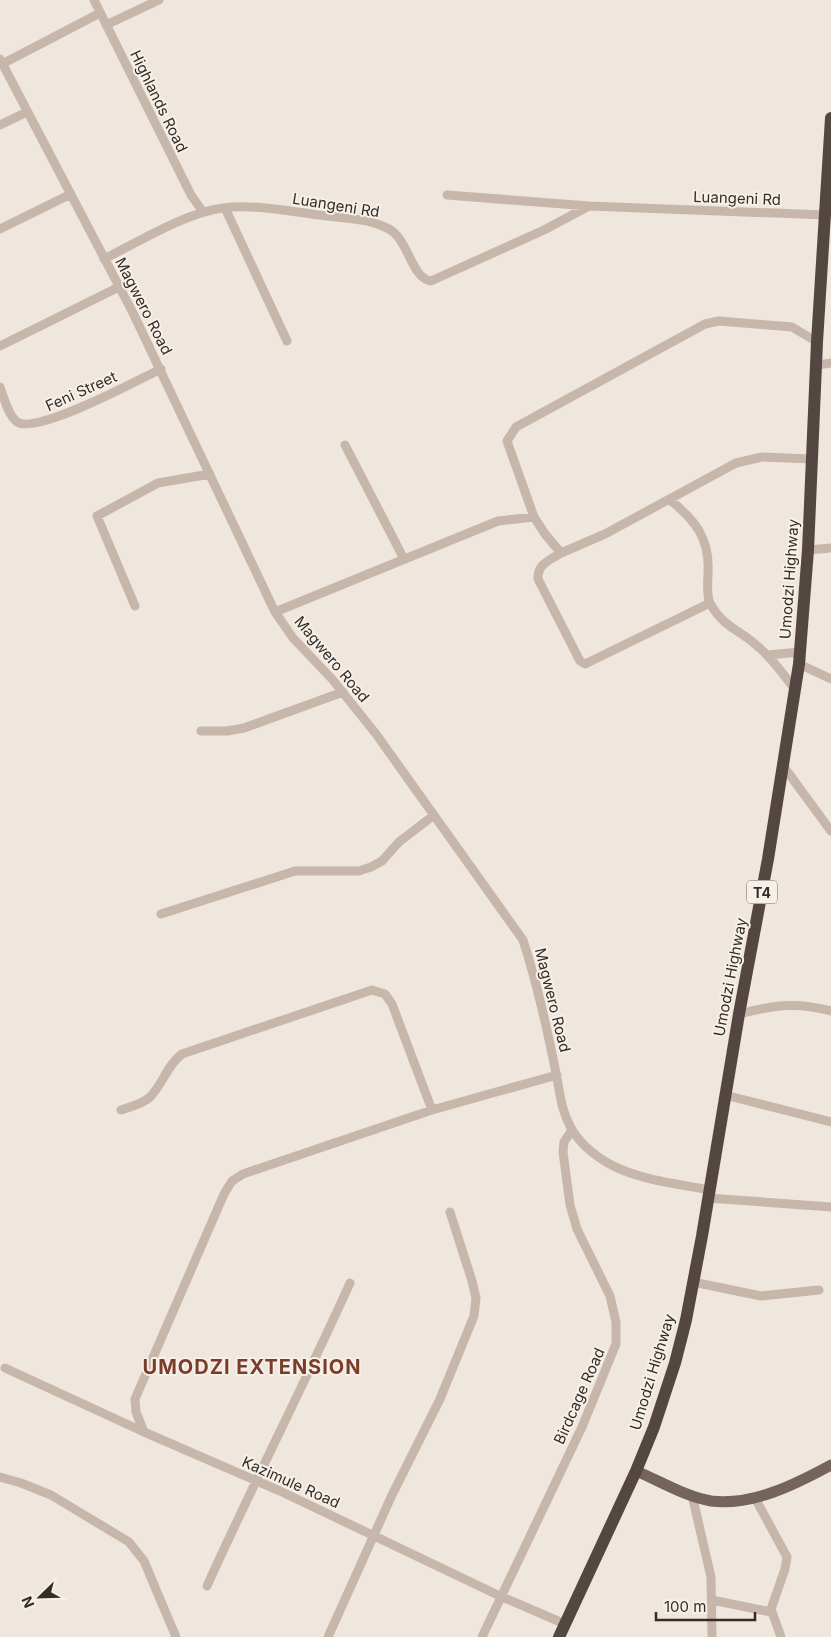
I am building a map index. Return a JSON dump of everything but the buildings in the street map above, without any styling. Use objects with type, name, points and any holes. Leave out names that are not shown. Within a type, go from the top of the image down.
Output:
[{"type":"highway","name":"Umodzi Highway","points":[[559,1637],[636,1471],[675,1363],[693,1282],[784,767],[800,658],[808,550],[818,342],[827,260],[825,214],[831,118]]},
{"type":"main road","points":[[636,1471],[711,1501],[755,1498],[784,1488],[831,1465]]},
{"type":"street","name":"Highlands Road","points":[[94,0],[191,195],[203,212]]},
{"type":"street","points":[[106,25],[158,0]]},
{"type":"street","points":[[1,61],[100,13]]},
{"type":"street","name":"Magwero Road","points":[[1,61],[161,369],[276,612],[293,638],[342,692],[434,815],[523,940],[557,1075],[562,1108],[572,1130],[592,1153],[619,1169],[646,1178],[708,1194],[831,1207]]},
{"type":"street","points":[[0,125],[27,112]]},
{"type":"street","points":[[0,229],[71,194]]},
{"type":"street","name":"Luangeni Rd","points":[[447,195],[589,206],[825,214]]},
{"type":"street","name":"Luangeni Rd","points":[[104,259],[203,212],[225,208],[250,207],[304,213],[384,226],[400,237],[420,275],[430,281],[544,230],[589,206]]},
{"type":"street","points":[[225,208],[288,341]]},
{"type":"street","points":[[0,346],[119,287]]},
{"type":"street","points":[[561,553],[544,534],[534,517],[506,441],[516,427],[705,324],[719,321],[792,327],[818,342]]},
{"type":"street","points":[[817,365],[831,363]]},
{"type":"street","name":"Feni Street","points":[[0,388],[14,418],[20,423],[34,424],[59,416],[161,369]]},
{"type":"street","points":[[345,445],[404,559]]},
{"type":"street","points":[[710,603],[585,664],[580,661],[538,579],[538,572],[541,566],[561,553],[604,534],[736,463],[749,459],[812,459]]},
{"type":"street","points":[[135,606],[98,519],[98,514],[158,483],[210,474]]},
{"type":"street","points":[[669,499],[691,518],[699,528],[704,542],[708,572],[707,591],[710,603],[733,630],[753,642],[768,655],[796,690]]},
{"type":"street","points":[[276,612],[498,521],[534,517]]},
{"type":"street","points":[[808,550],[831,548]]},
{"type":"street","points":[[768,655],[800,658],[831,679]]},
{"type":"street","points":[[201,731],[227,731],[244,728],[342,692]]},
{"type":"street","points":[[784,767],[831,831]]},
{"type":"street","points":[[161,914],[295,871],[360,870],[371,868],[382,861],[399,842],[434,815]]},
{"type":"street","points":[[121,1110],[145,1101],[151,1096],[175,1059],[182,1054],[372,990],[385,994],[392,1004],[432,1110]]},
{"type":"street","points":[[739,1014],[772,1005],[787,1004],[831,1010]]},
{"type":"street","points":[[144,1432],[136,1412],[135,1399],[186,1278],[224,1194],[232,1181],[243,1174],[432,1110],[557,1075]]},
{"type":"street","points":[[725,1095],[831,1122]]},
{"type":"street","name":"Birdcage Road","points":[[482,1637],[582,1427],[616,1344],[616,1322],[610,1296],[577,1230],[570,1205],[562,1152],[564,1142],[572,1130]]},
{"type":"street","points":[[328,1637],[392,1495],[440,1400],[474,1316],[476,1298],[450,1212]]},
{"type":"street","points":[[693,1282],[761,1296],[819,1290]]},
{"type":"street","points":[[207,1586],[254,1480],[317,1356],[350,1283]]},
{"type":"street","name":"Kazimule Road","points":[[5,1368],[254,1480],[500,1596],[565,1624]]},
{"type":"street","points":[[0,1477],[22,1482],[51,1495],[129,1542],[137,1549],[144,1561],[176,1637]]},
{"type":"street","points":[[692,1495],[711,1577],[712,1637]]},
{"type":"street","points":[[755,1498],[786,1557],[785,1569],[772,1602],[771,1612],[781,1637]]},
{"type":"street","points":[[712,1600],[771,1612]]},
{"type":"district","name":"UMODZI EXTENSION","points":[[252,1367]]}]
